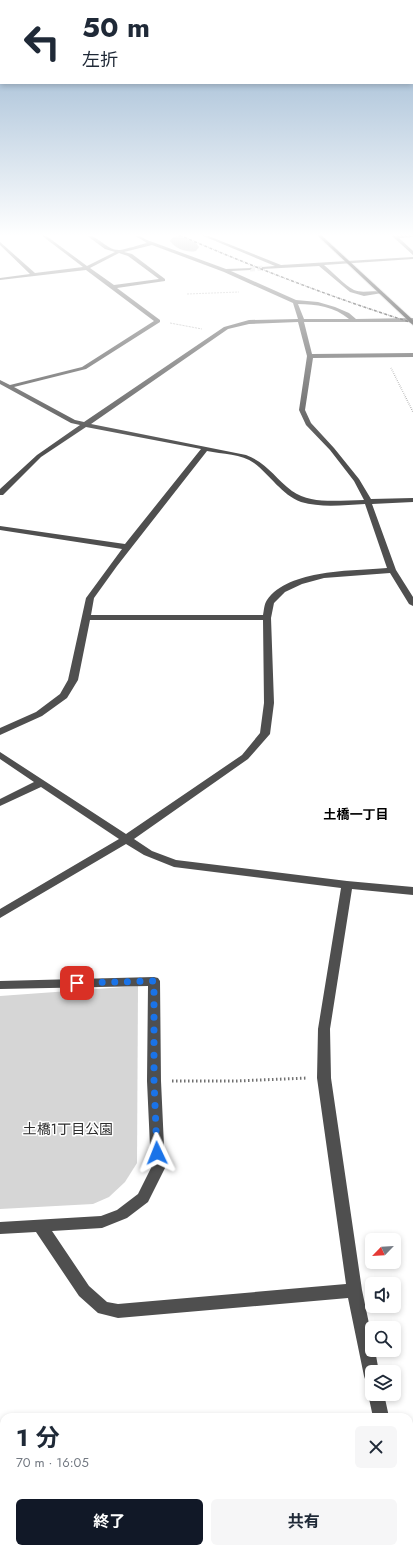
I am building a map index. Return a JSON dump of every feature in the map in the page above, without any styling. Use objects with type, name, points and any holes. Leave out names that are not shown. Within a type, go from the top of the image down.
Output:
[{"type":"main road","points":[[397,307],[412,321]]},
{"type":"street","points":[[9,387],[84,368],[158,321],[140,307]]},
{"type":"street","points":[[297,307],[301,316],[310,356],[302,410],[308,424],[332,449],[357,480],[368,501],[392,570],[413,604]]},
{"type":"street","points":[[329,307],[354,320]]},
{"type":"street","points":[[0,493],[39,456],[226,328],[248,322],[301,320],[412,321]]},
{"type":"street","points":[[310,356],[413,355]]},
{"type":"street","points":[[0,382],[73,422],[244,456],[256,461],[289,492],[303,500],[327,503],[413,500]]},
{"type":"street","points":[[0,732],[39,714],[64,696],[73,680],[90,598],[127,547],[205,449]]},
{"type":"street","points":[[0,481],[7,486]]},
{"type":"street","points":[[0,528],[127,547]]},
{"type":"street","points":[[0,914],[126,838],[246,757],[266,734],[269,703],[267,618],[270,602],[282,590],[299,582],[324,576],[392,570]]},
{"type":"street","points":[[87,617],[267,618]]},
{"type":"street","points":[[0,755],[148,853],[174,863],[347,885],[413,891]]},
{"type":"street","points":[[0,804],[40,782]]},
{"type":"street","points":[[347,885],[324,1029],[324,1078],[354,1290],[370,1365]]},
{"type":"street","points":[[0,985],[154,981],[154,1081],[158,1168],[143,1198],[122,1214],[102,1222],[41,1227],[0,1228]]},
{"type":"street","points":[[41,1227],[84,1291],[103,1308],[118,1311],[354,1290]]},
{"type":"street","points":[[378,1401],[380,1413]]},
{"type":"path","points":[[158,321],[204,329]]},
{"type":"path","points":[[385,356],[413,412]]},
{"type":"path","points":[[154,1081],[238,1081],[324,1078]]},
{"type":"green space","name":"土橋1丁目公園","points":[[138,986],[137,1163],[125,1182],[109,1197],[93,1204],[0,1209],[0,996]]},
{"type":"railway","points":[[367,307],[413,323]]},
{"type":"district","name":"土橋一丁目","points":[[356,814]]},
{"type":"route","points":[[77,983],[154,981],[154,1081],[157,1153]]}]
